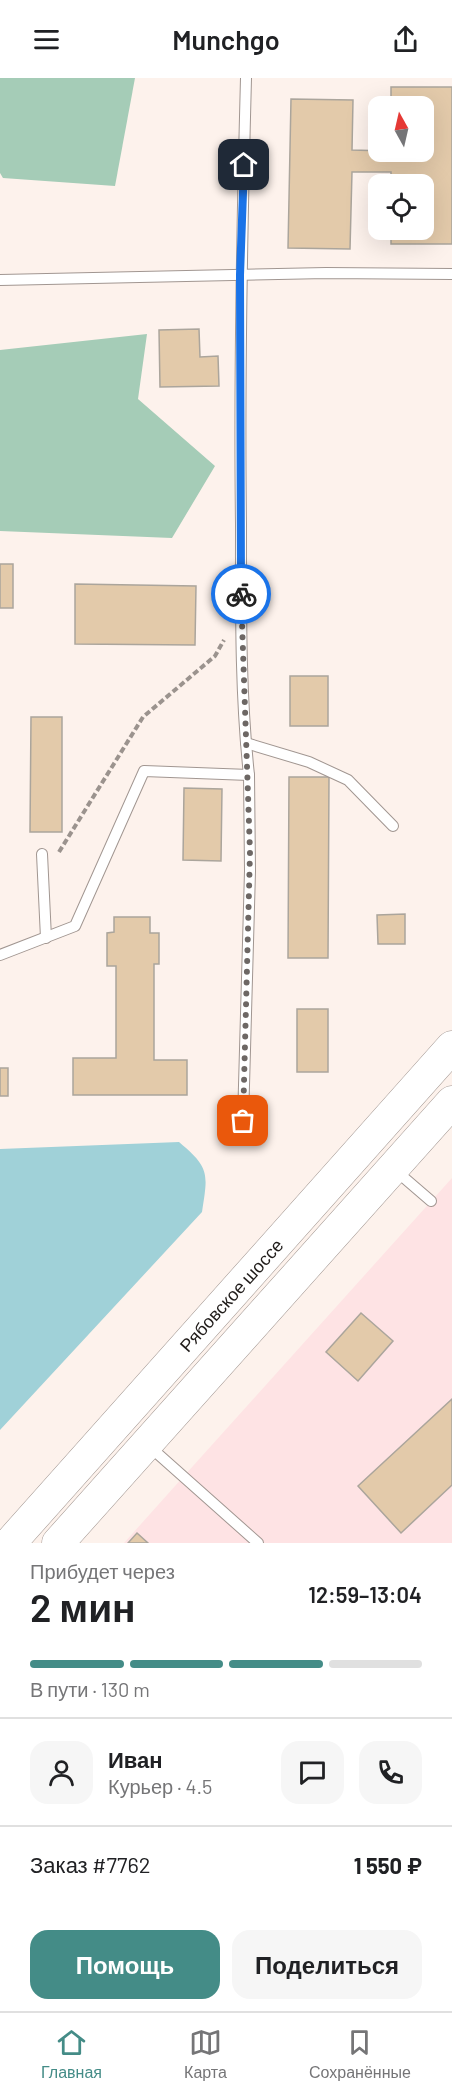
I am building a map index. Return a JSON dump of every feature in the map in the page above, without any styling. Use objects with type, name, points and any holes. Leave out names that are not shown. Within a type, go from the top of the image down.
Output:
[{"type":"main road","name":"Рябовское шоссе","points":[[10,1543],[452,1047]]},
{"type":"main road","name":"Рябовское шоссе","points":[[58,1543],[452,1102]]},
{"type":"lane","points":[[243,1121],[250,871],[249,775],[242,610],[240,275],[246,78]]},
{"type":"lane","points":[[0,280],[240,275],[452,274]]},
{"type":"lane","points":[[246,742],[309,762],[348,780],[393,826]]},
{"type":"lane","points":[[0,955],[75,926],[144,771],[249,775]]},
{"type":"lane","points":[[42,854],[46,938]]},
{"type":"lane","points":[[392,1168],[431,1201]]},
{"type":"lane","points":[[147,1444],[258,1543]]},
{"type":"path","points":[[43,878],[143,717],[215,656],[242,610]]},
{"type":"shaded area","points":[[452,1178],[452,1543],[124,1543],[184,1476]]},
{"type":"green space","points":[[0,78],[135,78],[115,186],[3,178],[0,173]]},
{"type":"green space","points":[[147,334],[138,399],[215,466],[172,538],[0,531],[0,350]]},
{"type":"water","points":[[179,1142],[197,1158],[204,1172],[206,1180],[202,1212],[0,1430],[0,1149]]},
{"type":"building","points":[[391,87],[452,87],[452,244],[391,244],[391,240],[434,240],[434,174],[352,172],[350,249],[288,248],[291,99],[353,100],[352,150],[368,150],[368,162],[434,162],[434,96],[391,96]]},
{"type":"building","points":[[199,329],[200,357],[218,356],[219,386],[160,387],[159,330]]},
{"type":"building","points":[[0,564],[13,564],[13,608],[0,608]]},
{"type":"building","points":[[75,584],[196,586],[195,645],[75,644]]},
{"type":"building","points":[[290,676],[328,676],[328,726],[290,726]]},
{"type":"building","points":[[31,717],[62,717],[62,832],[30,832]]},
{"type":"building","points":[[289,777],[329,777],[328,958],[288,958]]},
{"type":"building","points":[[184,788],[222,789],[221,861],[183,860]]},
{"type":"building","points":[[405,914],[405,944],[378,944],[377,915]]},
{"type":"building","points":[[114,917],[150,917],[150,933],[159,933],[159,964],[154,964],[154,1060],[187,1060],[187,1095],[73,1095],[73,1058],[116,1058],[116,966],[107,966],[107,933],[114,932]]},
{"type":"building","points":[[297,1009],[328,1009],[328,1072],[297,1072]]},
{"type":"building","points":[[0,1068],[8,1068],[8,1096],[0,1096]]},
{"type":"building","points":[[361,1313],[393,1341],[358,1381],[326,1352]]},
{"type":"building","points":[[452,1399],[452,1485],[401,1533],[358,1486]]},
{"type":"building","points":[[137,1533],[148,1543],[128,1543]]},
{"type":"way so far","points":[[241,594],[250,852],[243,1121]]},
{"type":"route","points":[[241,594],[240,275],[244,165]]}]
